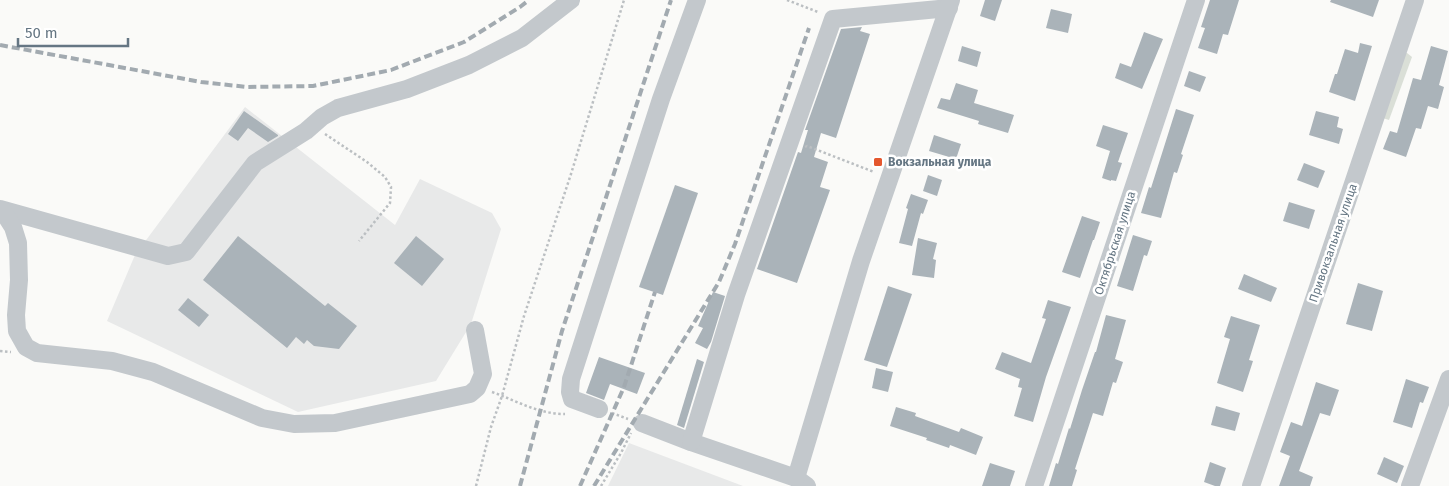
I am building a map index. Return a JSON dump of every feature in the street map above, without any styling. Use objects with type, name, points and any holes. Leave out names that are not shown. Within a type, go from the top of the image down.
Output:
[{"type":"street","points":[[1,210],[168,256],[186,252],[255,163],[306,131],[322,117],[338,108],[407,89],[469,66],[522,38],[571,0]]},
{"type":"street","points":[[599,409],[572,399],[570,392],[571,379],[661,99],[697,0]]},
{"type":"street","name":"Октябрьская улица","points":[[1034,486],[1196,0]]},
{"type":"street","name":"Привокзальная улица","points":[[1251,486],[1415,0]]},
{"type":"street","points":[[642,423],[692,442],[802,482],[861,261],[949,4],[833,19],[736,295],[692,442]]},
{"type":"street","points":[[1,210],[13,227],[18,243],[17,331],[26,348],[37,353],[112,361],[153,372],[262,418],[294,424],[335,423],[470,394],[477,388],[483,374],[475,330]]},
{"type":"street","points":[[1410,486],[1449,378]]},
{"type":"path","points":[[476,486],[491,427],[502,396],[524,316],[571,174],[624,0]]},
{"type":"path","points":[[787,0],[833,19]]},
{"type":"path","points":[[306,131],[322,132],[367,162],[384,177],[391,187],[390,203],[359,241]]},
{"type":"path","points":[[786,152],[807,146],[890,178]]},
{"type":"path","points":[[502,396],[540,411],[553,414],[567,414]]},
{"type":"path","points":[[599,409],[642,423]]},
{"type":"path","points":[[601,486],[634,428],[642,423]]},
{"type":"shaded area","points":[[1398,53],[1407,53],[1412,57],[1389,120],[1376,116]]},
{"type":"shaded area","points":[[245,107],[395,225],[420,179],[492,213],[501,229],[471,324],[436,381],[298,412],[107,321],[135,255]]},
{"type":"shaded area","points":[[629,443],[743,486],[608,486]]},
{"type":"building","points":[[985,0],[1002,0],[995,21],[980,16]]},
{"type":"building","points":[[1210,0],[1239,0],[1228,35],[1223,34],[1217,54],[1198,48],[1205,28],[1201,27]]},
{"type":"building","points":[[1331,0],[1379,0],[1373,17],[1330,2]]},
{"type":"building","points":[[1051,9],[1072,14],[1068,33],[1046,28]]},
{"type":"building","points":[[862,27],[860,31],[870,34],[836,138],[821,133],[814,157],[828,162],[820,187],[830,190],[797,283],[757,269],[798,152],[801,153],[808,130],[805,130],[841,29]]},
{"type":"building","points":[[1144,32],[1163,39],[1142,89],[1115,78],[1120,63],[1131,67]]},
{"type":"building","points":[[1360,43],[1372,46],[1355,101],[1329,92],[1345,49],[1358,53]]},
{"type":"building","points":[[962,46],[981,52],[977,67],[958,61]]},
{"type":"building","points":[[1431,46],[1448,51],[1439,85],[1444,87],[1438,109],[1428,106],[1421,129],[1416,128],[1406,157],[1383,149],[1390,131],[1397,133],[1413,78],[1421,80]]},
{"type":"building","points":[[1189,71],[1206,77],[1200,92],[1184,86]]},
{"type":"building","points":[[956,83],[978,90],[974,103],[1014,115],[1008,133],[978,124],[979,121],[937,108],[941,98],[950,100]]},
{"type":"building","points":[[1176,109],[1194,115],[1181,154],[1183,155],[1177,173],[1174,172],[1161,218],[1141,213],[1149,187],[1151,188]]},
{"type":"building","points":[[244,111],[278,136],[268,142],[248,128],[238,141],[228,134]]},
{"type":"building","points":[[1316,111],[1339,117],[1337,127],[1343,129],[1339,144],[1309,135]]},
{"type":"building","points":[[1103,125],[1128,133],[1118,162],[1122,163],[1116,181],[1102,178],[1110,151],[1096,146]]},
{"type":"building","points":[[934,135],[961,144],[956,159],[929,151]]},
{"type":"building","points":[[1304,163],[1325,171],[1318,188],[1297,180]]},
{"type":"building","points":[[928,175],[942,180],[937,196],[923,191]]},
{"type":"building","points":[[675,185],[698,193],[663,295],[639,287]]},
{"type":"building","points":[[911,194],[928,200],[923,214],[921,213],[912,246],[899,243],[908,209],[906,208]]},
{"type":"building","points":[[1289,202],[1315,210],[1309,229],[1283,221]]},
{"type":"building","points":[[1082,216],[1100,222],[1080,278],[1062,272]]},
{"type":"building","points":[[1133,235],[1152,241],[1147,256],[1144,255],[1133,291],[1117,286]]},
{"type":"building","points":[[238,236],[325,306],[328,303],[357,326],[339,349],[314,346],[307,340],[304,344],[296,337],[287,348],[203,280]]},
{"type":"building","points":[[416,236],[444,259],[422,286],[394,263]]},
{"type":"building","points":[[918,238],[937,243],[933,259],[936,260],[934,278],[912,275]]},
{"type":"building","points":[[1244,274],[1277,288],[1271,302],[1238,289]]},
{"type":"building","points":[[1358,283],[1383,291],[1372,331],[1346,324]]},
{"type":"building","points":[[888,286],[912,294],[887,367],[864,360]]},
{"type":"building","points":[[713,292],[725,296],[711,342],[707,349],[695,343],[703,328],[698,326]]},
{"type":"building","points":[[188,298],[209,315],[199,327],[178,310]]},
{"type":"building","points":[[1048,300],[1071,307],[1046,377],[1033,422],[1014,416],[1022,388],[1018,387],[1020,379],[995,369],[1002,352],[1031,363],[1046,319],[1042,318]]},
{"type":"building","points":[[1106,315],[1126,320],[1115,359],[1123,362],[1116,383],[1113,382],[1103,416],[1093,413],[1075,469],[1077,470],[1072,486],[1049,486],[1096,352]]},
{"type":"building","points":[[1231,316],[1260,325],[1249,360],[1253,361],[1243,392],[1217,383],[1230,339],[1224,337]]},
{"type":"building","points":[[599,357],[645,373],[637,394],[610,384],[604,400],[586,393]]},
{"type":"building","points":[[697,359],[704,362],[684,428],[677,425]]},
{"type":"building","points":[[876,368],[893,372],[888,392],[872,388]]},
{"type":"building","points":[[1406,379],[1429,387],[1423,403],[1420,402],[1412,428],[1393,422]]},
{"type":"building","points":[[1316,382],[1339,390],[1330,416],[1320,413],[1299,471],[1313,477],[1310,486],[1279,486],[1290,456],[1280,452],[1291,422],[1302,426]]},
{"type":"building","points":[[1216,406],[1240,413],[1235,431],[1211,425]]},
{"type":"building","points":[[896,407],[916,413],[915,416],[959,432],[961,428],[983,437],[976,455],[950,445],[949,448],[926,440],[927,438],[890,426]]},
{"type":"building","points":[[1384,457],[1404,466],[1397,483],[1377,474]]},
{"type":"building","points":[[1210,462],[1226,468],[1220,486],[1204,482]]},
{"type":"building","points":[[990,463],[1015,471],[1010,486],[982,486]]},
{"type":"railway","points":[[0,45],[201,82],[247,87],[313,86],[391,70],[464,42],[529,0]]},
{"type":"railway","points":[[520,486],[562,331],[671,0]]},
{"type":"railway","points":[[594,486],[719,282],[735,244],[809,28]]},
{"type":"railway","points":[[580,486],[624,387],[655,292]]},
{"type":"place","name":"Вокзальная улица","points":[[878,162]]}]
